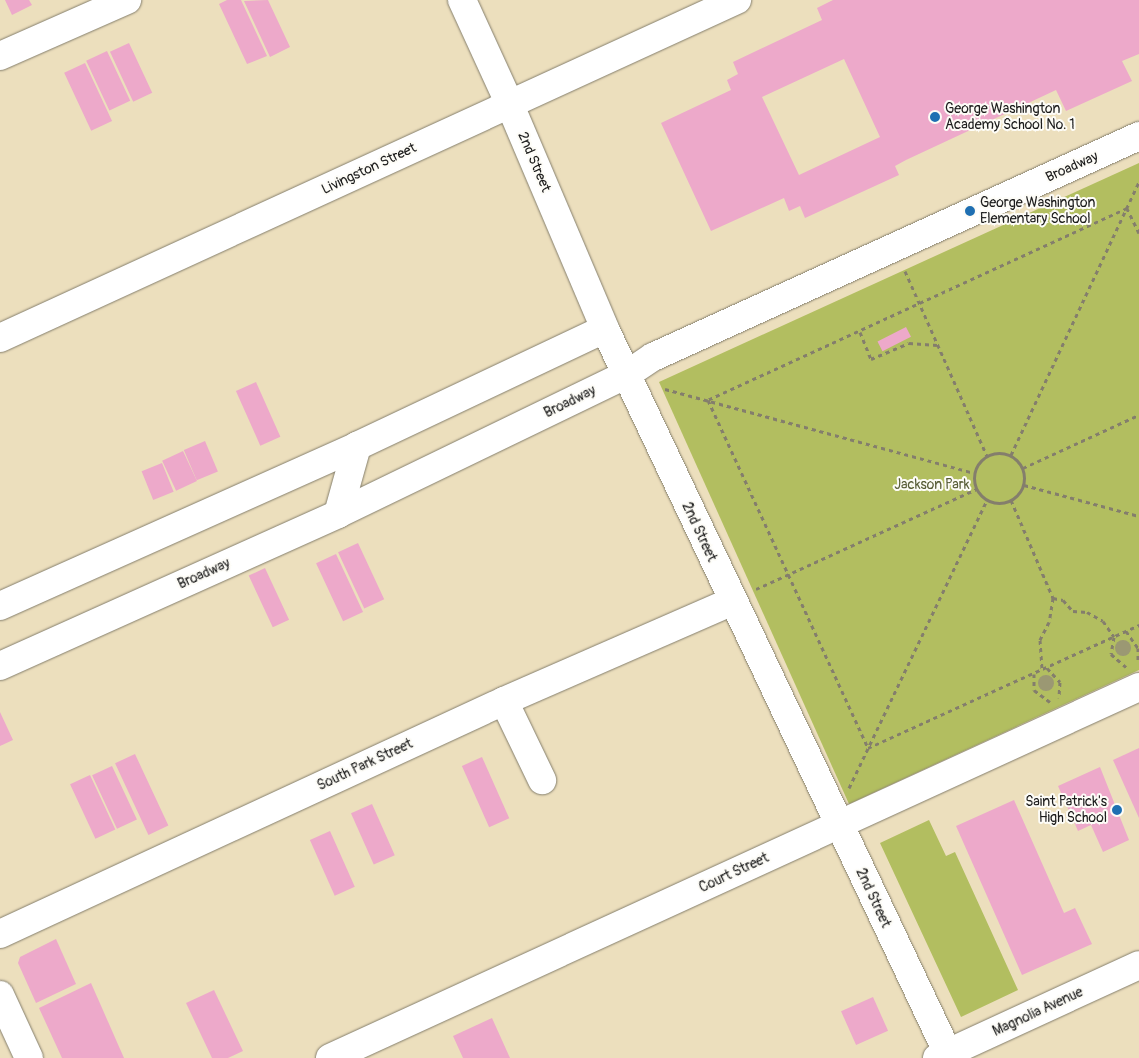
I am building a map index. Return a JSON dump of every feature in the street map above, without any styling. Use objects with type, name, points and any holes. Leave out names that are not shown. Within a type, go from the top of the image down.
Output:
[{"type":"street","points":[[0,56],[127,0]]},
{"type":"street","name":"2nd Street","points":[[462,0],[510,105],[604,330],[731,602],[839,825],[945,1056]]},
{"type":"street","name":"Livingston Street","points":[[0,338],[737,0]]},
{"type":"street","name":"Broadway","points":[[0,666],[338,514],[626,375],[653,357],[1139,136]]},
{"type":"street","points":[[0,606],[357,446],[604,330]]},
{"type":"street","points":[[338,514],[357,446]]},
{"type":"street","name":"South Park Street","points":[[0,934],[504,701],[731,602]]},
{"type":"street","name":"Court Street","points":[[330,1058],[839,825],[1134,672]]},
{"type":"street","points":[[504,701],[542,780]]},
{"type":"street","name":"Magnolia Avenue","points":[[945,1056],[1139,965]]},
{"type":"street","points":[[0,995],[28,1058]]},
{"type":"path","points":[[1012,455],[1139,182]]},
{"type":"path","points":[[1127,208],[1139,232]]},
{"type":"path","points":[[708,400],[919,305],[1127,208]]},
{"type":"path","points":[[906,271],[919,305],[987,456]]},
{"type":"path","points":[[860,332],[871,359],[909,343],[937,345]]},
{"type":"path","points":[[665,389],[975,473]]},
{"type":"path","points":[[708,400],[868,748]]},
{"type":"path","points":[[1023,468],[1139,415]]},
{"type":"path","points":[[1001,452],[1012,455],[1023,468],[1024,485],[1011,500],[1001,503],[987,500],[976,488],[975,473],[987,456],[1001,452]]},
{"type":"path","points":[[1024,485],[1139,516]]},
{"type":"path","points":[[756,589],[976,488]]},
{"type":"path","points":[[848,789],[987,500]]},
{"type":"path","points":[[1011,500],[1053,598],[1049,622],[1040,640],[1042,670]]},
{"type":"path","points":[[1053,598],[1063,600],[1073,611],[1087,612],[1103,621],[1114,636],[1111,654],[1134,672],[1138,648],[1126,631]]},
{"type":"path","points":[[868,748],[1139,625]]},
{"type":"path","points":[[1046,668],[1060,682],[1059,699]]},
{"type":"path","points":[[1034,673],[1034,690],[1050,702]]},
{"type":"green space","name":"Jackson Park","points":[[1139,163],[1139,670],[849,804],[659,382]]},
{"type":"green space","points":[[929,820],[946,856],[955,852],[1018,990],[961,1017],[880,843]]},
{"type":"building","points":[[5,0],[29,0],[32,5],[12,15]]},
{"type":"building","points":[[227,0],[241,0],[267,56],[247,64],[219,4]]},
{"type":"building","points":[[268,0],[290,47],[270,57],[244,1]]},
{"type":"building","name":"George Washington Academy School No. 1","points":[[833,0],[1139,0],[1139,54],[1122,61],[1132,81],[1066,111],[1056,90],[906,160],[895,166],[899,175],[805,218],[800,206],[789,211],[784,198],[711,231],[661,123],[731,90],[727,80],[738,74],[733,62],[822,20],[817,8]],"holes":[[[844,59],[880,137],[799,175],[762,97]]]},
{"type":"building","points":[[129,43],[152,93],[133,102],[110,52]]},
{"type":"building","points":[[107,51],[130,101],[109,111],[86,61]]},
{"type":"building","points":[[85,63],[112,121],[91,131],[64,73]]},
{"type":"building","points":[[906,327],[911,337],[882,351],[877,342]]},
{"type":"building","points":[[256,382],[280,437],[260,446],[236,391]]},
{"type":"building","points":[[205,441],[218,471],[197,480],[184,450]]},
{"type":"building","points":[[183,451],[197,481],[176,491],[162,461]]},
{"type":"building","points":[[162,463],[174,492],[153,500],[142,471]]},
{"type":"building","points":[[358,543],[384,599],[364,608],[338,552]]},
{"type":"building","points":[[336,554],[363,612],[343,621],[316,563]]},
{"type":"building","points":[[265,568],[289,620],[273,627],[249,576]]},
{"type":"building","points":[[0,712],[13,740],[0,746]]},
{"type":"building","points":[[1139,748],[1139,818],[1113,760]]},
{"type":"building","points":[[135,754],[168,826],[148,835],[115,763]]},
{"type":"building","points":[[482,757],[509,818],[489,827],[462,766]]},
{"type":"building","points":[[112,766],[137,819],[117,829],[92,775]]},
{"type":"building","points":[[1100,767],[1129,840],[1103,852],[1091,825],[1078,831],[1058,786]]},
{"type":"building","points":[[90,775],[115,829],[95,839],[70,784]]},
{"type":"building","points":[[1014,800],[1064,913],[1075,908],[1092,944],[1022,975],[956,826]]},
{"type":"building","points":[[372,804],[395,855],[374,865],[351,813]]},
{"type":"building","points":[[330,831],[355,887],[335,896],[310,840]]},
{"type":"building","points":[[56,939],[76,984],[36,1003],[18,963],[20,957]]},
{"type":"building","points":[[91,983],[124,1058],[62,1058],[39,1008]]},
{"type":"building","points":[[214,990],[243,1051],[228,1058],[212,1058],[186,1003]]},
{"type":"building","points":[[873,997],[888,1031],[856,1045],[841,1011]]},
{"type":"building","points":[[492,1018],[510,1058],[463,1058],[453,1036]]},
{"type":"place","name":"George Washington Academy School No. 1","points":[[935,117]]},
{"type":"place","name":"George Washington Elementary School","points":[[970,211]]},
{"type":"place","name":"Saint Patrick's High School","points":[[1117,810]]}]
